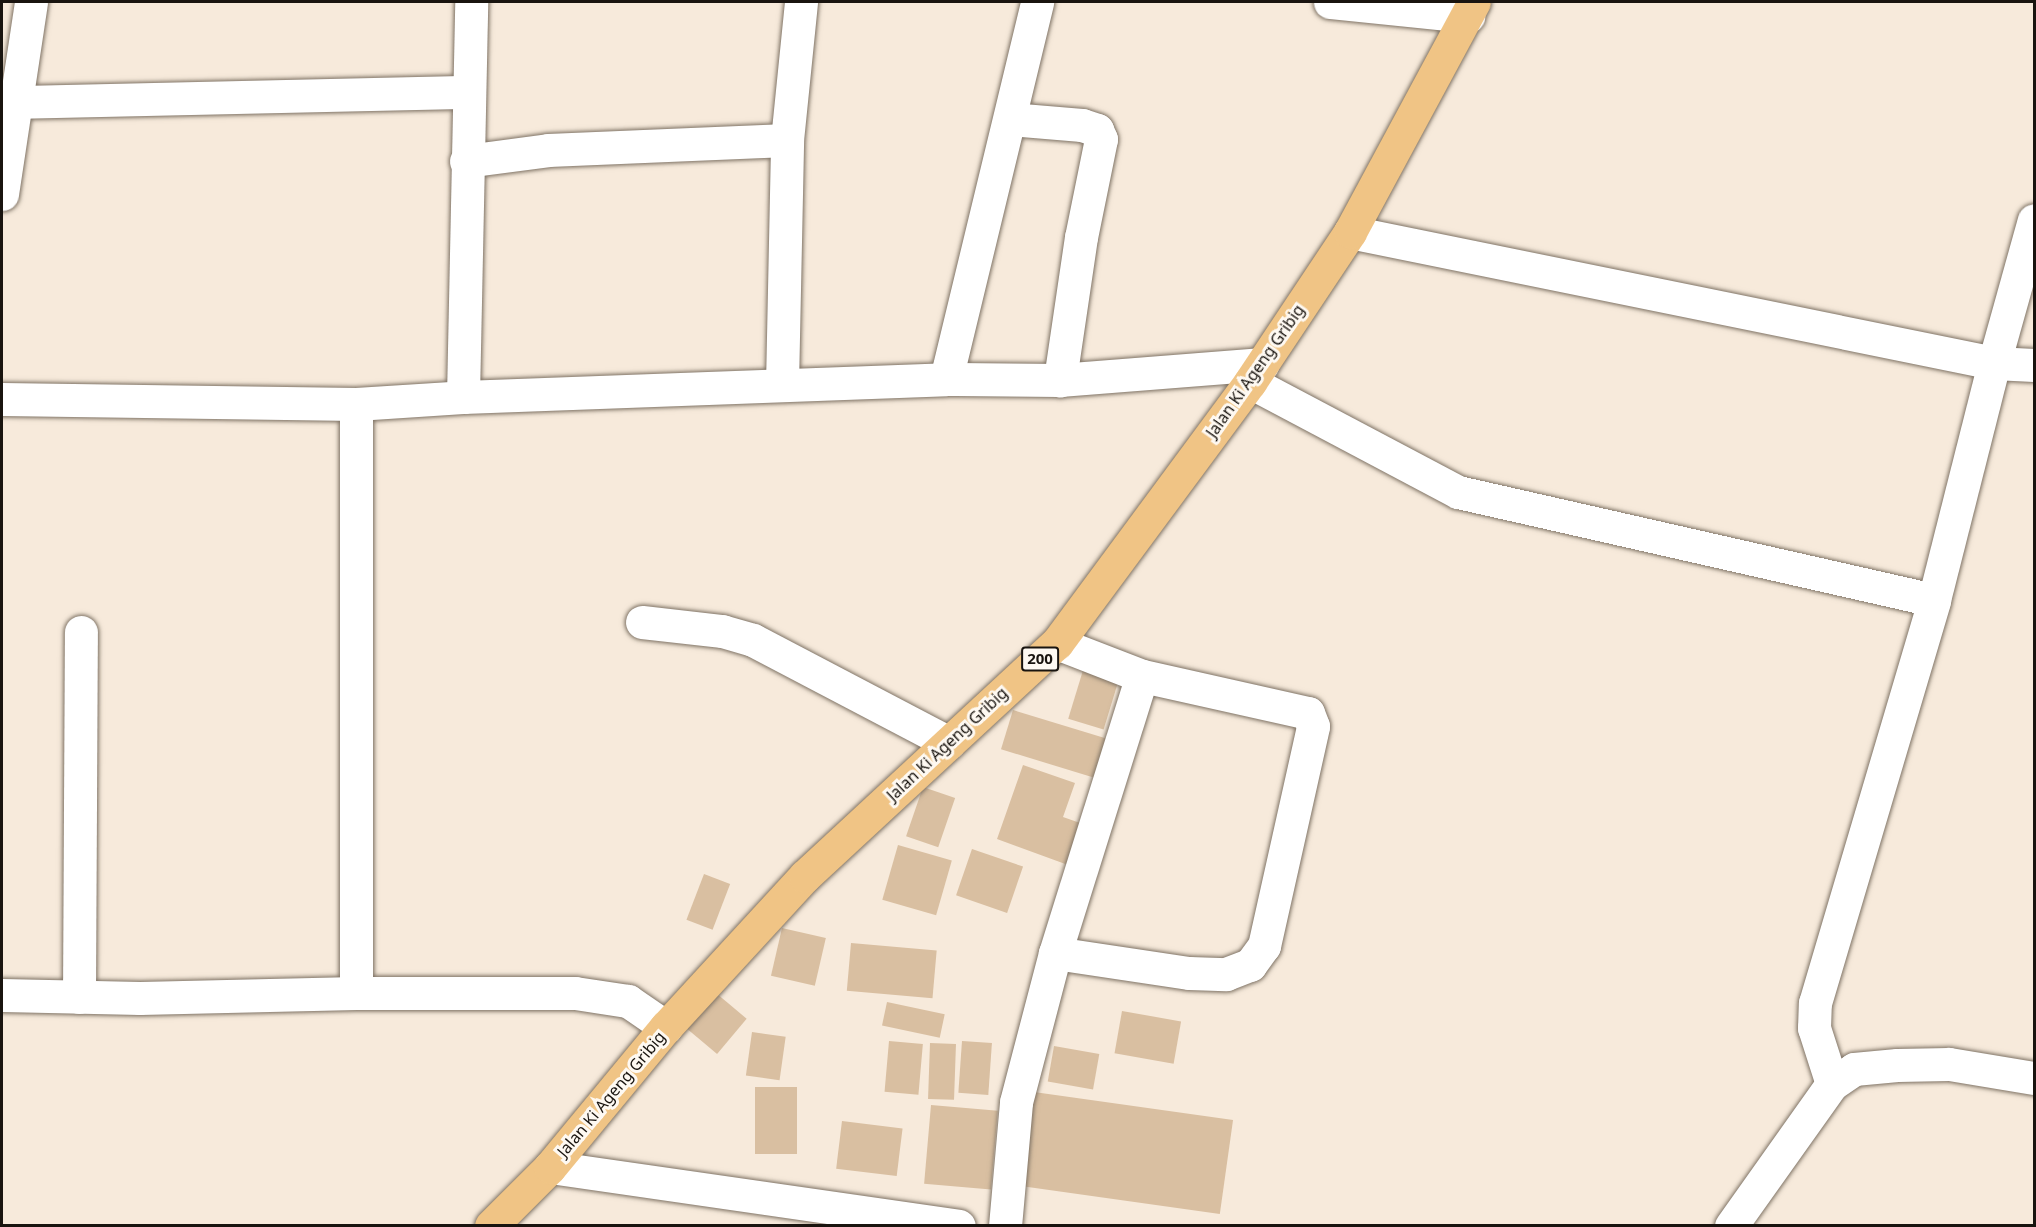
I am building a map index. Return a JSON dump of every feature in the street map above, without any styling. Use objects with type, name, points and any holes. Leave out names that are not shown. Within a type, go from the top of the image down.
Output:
[{"type":"main road","name":"Jalan Ki Ageng Gribig","points":[[491,1226],[550,1167],[666,1027],[805,876],[1057,643],[1256,373],[1350,232],[1471,9]]},
{"type":"street","points":[[2,194],[31,2]]},
{"type":"street","points":[[463,397],[467,92],[471,2]]},
{"type":"street","points":[[782,385],[787,140],[801,2]]},
{"type":"street","points":[[946,379],[1037,2]]},
{"type":"street","points":[[1330,2],[1471,9]]},
{"type":"street","points":[[16,102],[467,92]]},
{"type":"street","points":[[1010,119],[1082,125],[1097,130],[1101,139],[1081,237],[1060,380]]},
{"type":"street","points":[[466,161],[548,150],[787,140]]},
{"type":"street","points":[[1832,1084],[1814,1028],[1815,1003],[1934,600],[1994,363],[2034,220]]},
{"type":"street","points":[[1350,232],[1994,363],[2034,365]]},
{"type":"street","points":[[2,399],[356,404],[463,397],[946,379],[1060,380],[1256,373],[1458,492],[1934,600]]},
{"type":"street","points":[[356,404],[356,993]]},
{"type":"street","points":[[642,621],[722,631],[753,640],[948,743]]},
{"type":"street","points":[[79,997],[81,632]]},
{"type":"street","points":[[1055,953],[1189,973],[1226,974],[1250,965],[1264,946],[1313,726],[1308,713],[1142,676],[1057,643]]},
{"type":"street","points":[[1005,1226],[1016,1102],[1055,953],[1142,676]]},
{"type":"street","points":[[2,995],[151,998],[356,993],[575,993],[628,1001],[666,1027]]},
{"type":"street","points":[[1731,1226],[1832,1084],[1854,1069],[1948,1064],[2034,1078]]},
{"type":"street","points":[[550,1167],[784,1213],[959,1226]]},
{"type":"building","points":[[1084,667],[1119,678],[1104,729],[1068,719]]},
{"type":"building","points":[[1013,710],[1110,740],[1098,779],[1001,749]]},
{"type":"building","points":[[1023,765],[1075,783],[1063,817],[1083,824],[1068,865],[997,839]]},
{"type":"building","points":[[923,787],[955,798],[938,847],[906,836]]},
{"type":"building","points":[[898,845],[952,860],[936,915],[882,900]]},
{"type":"building","points":[[972,849],[1023,867],[1007,913],[956,895]]},
{"type":"building","points":[[704,874],[730,884],[713,930],[686,920]]},
{"type":"building","points":[[782,928],[826,938],[815,986],[771,976]]},
{"type":"building","points":[[851,943],[937,950],[932,998],[847,991]]},
{"type":"building","points":[[716,993],[747,1019],[717,1054],[686,1028]]},
{"type":"building","points":[[887,1002],[945,1014],[940,1038],[882,1025]]},
{"type":"building","points":[[1122,1011],[1181,1021],[1174,1064],[1115,1053]]},
{"type":"building","points":[[752,1032],[786,1037],[780,1080],[746,1076]]},
{"type":"building","points":[[889,1041],[923,1044],[918,1095],[885,1092]]},
{"type":"building","points":[[962,1041],[992,1043],[988,1095],[958,1093]]},
{"type":"building","points":[[930,1043],[956,1044],[954,1100],[928,1099]]},
{"type":"building","points":[[1054,1046],[1099,1054],[1093,1089],[1048,1081]]},
{"type":"building","points":[[755,1087],[797,1087],[797,1154],[755,1154]]},
{"type":"building","points":[[1034,1092],[1233,1120],[1220,1214],[1021,1186]]},
{"type":"building","points":[[931,1105],[998,1111],[991,1190],[924,1184]]},
{"type":"building","points":[[842,1121],[903,1128],[897,1176],[836,1169]]}]
